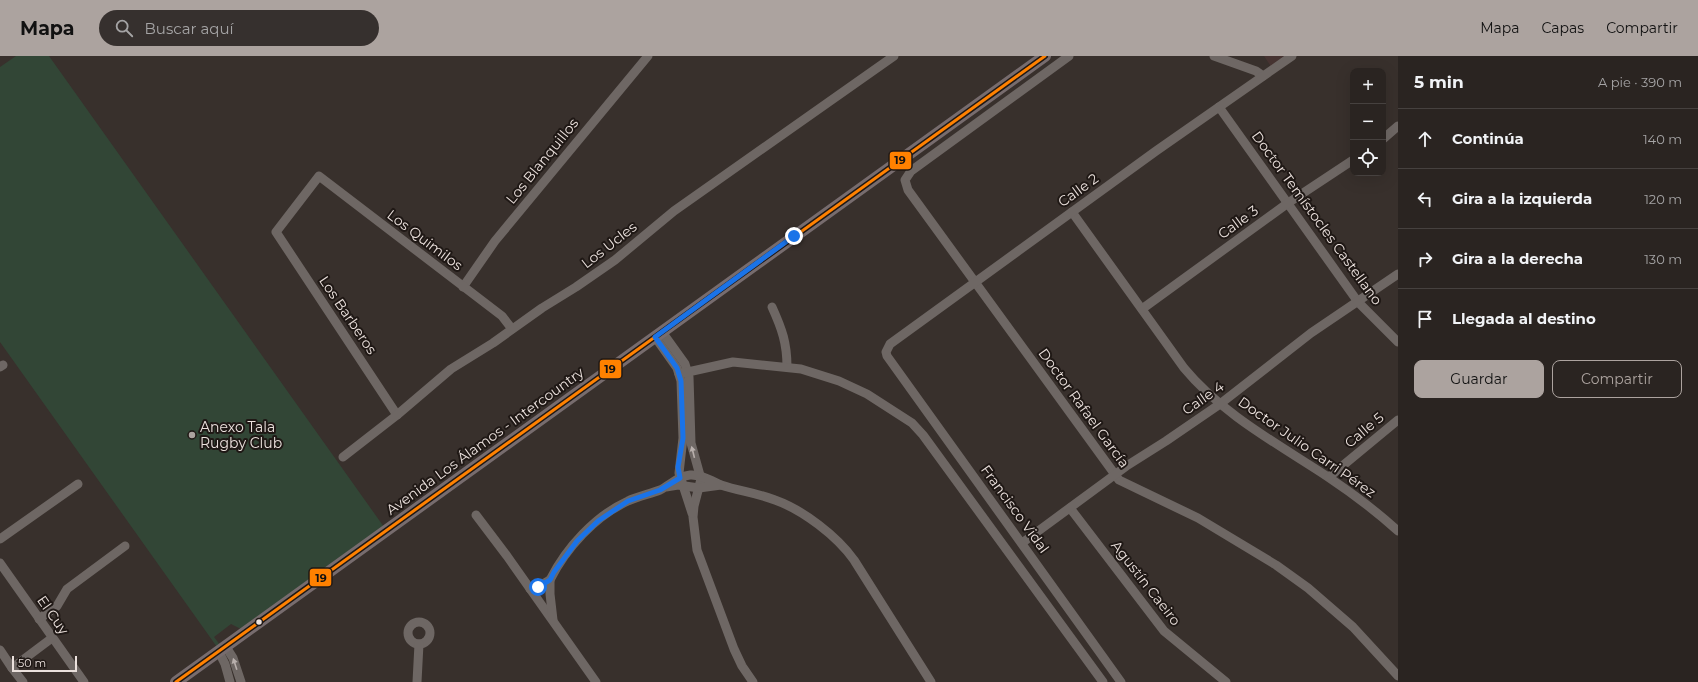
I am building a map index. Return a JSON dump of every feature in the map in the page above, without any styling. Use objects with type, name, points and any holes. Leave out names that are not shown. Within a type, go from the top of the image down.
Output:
[{"type":"main road","name":"Avenida Los Álamos - Intercountry","points":[[176,682],[1045,56]]},
{"type":"street","name":"Los Blanquillos","points":[[463,287],[495,241],[648,56]]},
{"type":"street","name":"Los Ucles","points":[[344,457],[397,415],[451,368],[493,343],[615,260],[674,211],[894,56]]},
{"type":"street","name":"Doctor Rafael García","points":[[1069,56],[911,171],[905,180],[908,190],[1114,475],[1122,483],[1198,518],[1276,565],[1308,588],[1353,627],[1398,676]]},
{"type":"street","points":[[1214,56],[1256,71],[1263,76]]},
{"type":"street","name":"Calle 2","points":[[886,352],[890,344],[975,281],[1292,56]]},
{"type":"street","name":"Doctor Temístocles Castellano","points":[[1219,107],[1358,302],[1398,342]]},
{"type":"street","points":[[1386,136],[1398,126]]},
{"type":"street","name":"Calle 3","points":[[1142,309],[1288,203],[1350,162]]},
{"type":"street","name":"Los Quimilos","points":[[319,176],[502,316],[512,329]]},
{"type":"street","name":"Los Barberos","points":[[319,176],[276,232],[397,415]]},
{"type":"street","name":"Doctor Julio Carri Pérez","points":[[1072,212],[1184,368],[1198,385],[1220,404],[1329,477],[1398,530]]},
{"type":"street","name":"Calle 4","points":[[1022,543],[1114,475],[1220,404],[1311,333],[1398,274]]},
{"type":"street","points":[[772,307],[784,336],[787,349],[787,367]]},
{"type":"street","points":[[658,334],[677,368],[684,373],[690,390],[691,443],[701,477],[695,499],[693,517]]},
{"type":"street","name":"Francisco Vidal","points":[[886,352],[887,356],[1121,682]]},
{"type":"street","points":[[684,373],[733,362],[787,367],[822,374],[867,394],[912,423],[919,430],[1103,682]]},
{"type":"street","points":[[684,373],[683,438],[678,467],[681,482],[693,517],[699,558],[734,649],[742,666],[753,682]]},
{"type":"street","name":"Calle 5","points":[[1329,477],[1398,420]]},
{"type":"street","points":[[553,621],[550,580],[554,572],[577,541],[598,521],[628,501],[681,482],[691,475],[776,500],[820,526],[841,543],[854,560],[931,682]]},
{"type":"street","points":[[681,482],[699,488],[722,485]]},
{"type":"street","points":[[0,540],[78,484]]},
{"type":"street","name":"Agustín Caeiro","points":[[1070,508],[1164,631],[1226,682]]},
{"type":"street","points":[[476,515],[596,682]]},
{"type":"street","points":[[39,619],[57,606],[66,589],[125,546]]},
{"type":"street","name":"El Cuy","points":[[0,563],[84,682]]},
{"type":"street","points":[[530,589],[538,587],[550,580]]},
{"type":"street","points":[[12,668],[52,638]]},
{"type":"street","points":[[417,682],[419,644]]},
{"type":"street","points":[[222,649],[230,682]]},
{"type":"street","points":[[222,649],[233,658],[241,682]]},
{"type":"street","points":[[0,650],[23,682]]},
{"type":"shaded area","points":[[1264,56],[1288,56],[1272,68]]},
{"type":"green space","name":"Anexo Tala Rugby Club","points":[[16,56],[49,56],[384,527],[243,630],[231,624],[214,637],[220,645],[217,647],[0,342],[0,67]]},
{"type":"transit line","name":"19","points":[[176,682],[1045,56]]},
{"type":"place","name":"Anexo Tala Rugby Club","points":[[192,435]]},
{"type":"route","points":[[538,587],[544,585],[550,580],[554,572],[577,541],[598,521],[628,501],[660,490],[680,478],[678,467],[683,446],[683,394],[681,381],[677,368],[655,337],[747,272],[794,236]]}]
